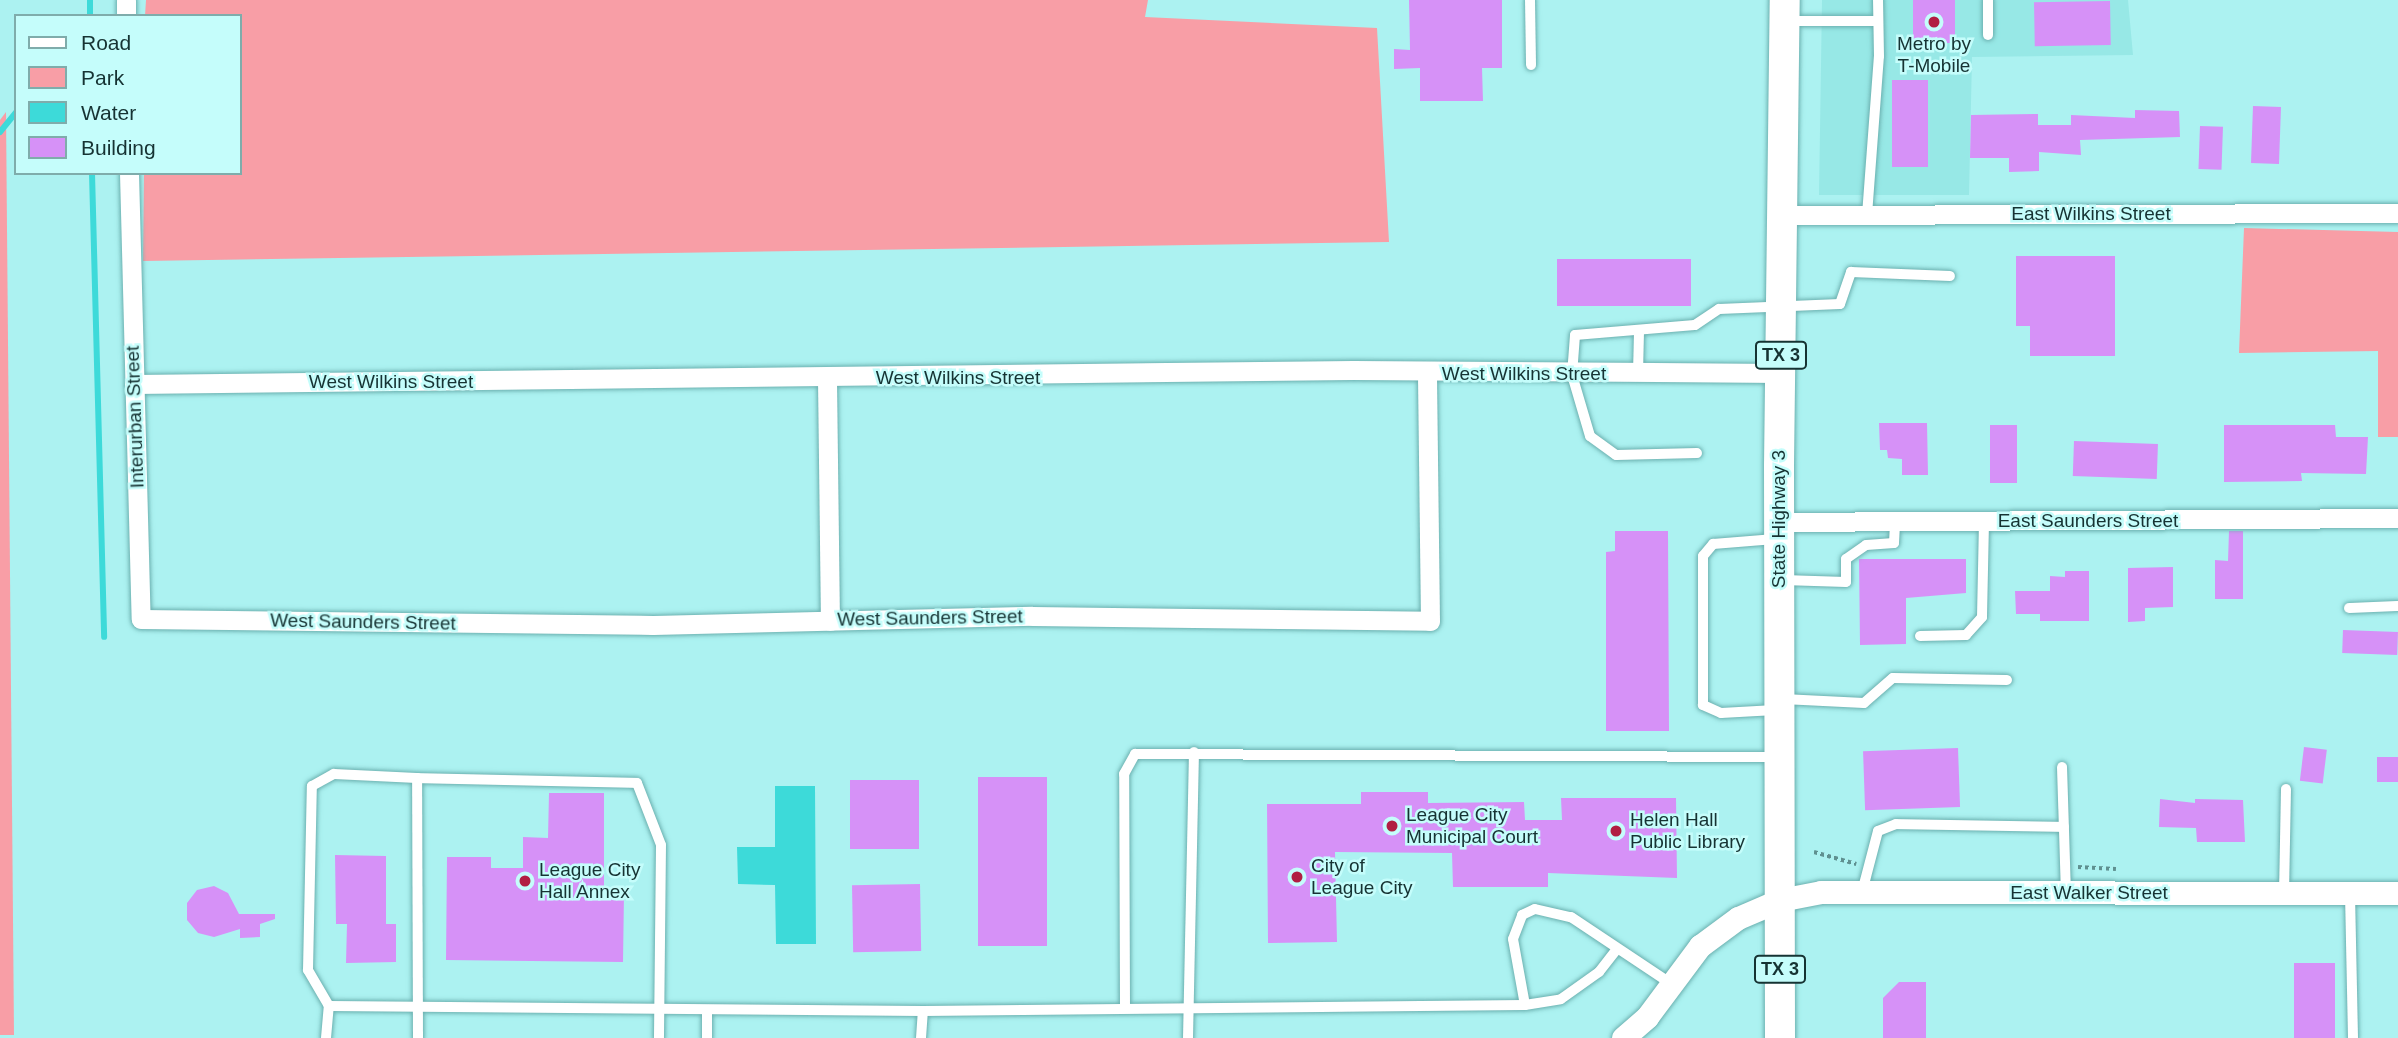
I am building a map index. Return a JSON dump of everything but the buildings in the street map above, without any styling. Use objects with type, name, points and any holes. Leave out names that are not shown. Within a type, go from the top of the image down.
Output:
[{"type":"main road","name":"State Highway 3","points":[[1780,1038],[1779,530],[1785,215],[1785,10]]},
{"type":"street","name":"Interurban Street","points":[[129,175],[141,619],[183,620]]},
{"type":"street","name":"East Wilkins Street","points":[[1785,215],[2398,213]]},
{"type":"street","name":"West Wilkins Street","points":[[134,384],[827,379],[1353,370],[1572,375],[1781,373]]},
{"type":"street","name":"West Saunders Street","points":[[183,620],[653,625],[1032,616],[1430,621],[1427,373]]},
{"type":"street","points":[[827,379],[830,621]]},
{"type":"street","name":"East Saunders Street","points":[[1779,530],[1895,522],[2398,518]]},
{"type":"street","name":"East Walker Street","points":[[1623,1038],[1647,1017],[1700,946],[1738,918],[1780,900],[1821,892],[2398,893]]},
{"type":"lane","points":[[1530,0],[1531,65]]},
{"type":"lane","points":[[1867,215],[1878,0]]},
{"type":"lane","points":[[1988,0],[1988,35]]},
{"type":"lane","points":[[1785,10],[1878,21]]},
{"type":"lane","points":[[1697,453],[1616,454],[1590,436],[1572,375],[1575,335],[1695,325],[1718,310],[1840,304],[1851,272],[1950,276]]},
{"type":"lane","points":[[1638,374],[1639,331]]},
{"type":"lane","points":[[1779,580],[1846,582],[1846,559],[1866,545],[1894,543],[1895,522]]},
{"type":"lane","points":[[1920,636],[1966,635],[1982,617],[1984,522]]},
{"type":"lane","points":[[1779,530],[1713,544],[1703,556],[1703,705],[1721,713],[1779,704],[1864,703],[1893,678],[2007,680]]},
{"type":"lane","points":[[2348,608],[2398,607]]},
{"type":"lane","points":[[1125,1007],[1125,766],[1142,752],[1779,757]]},
{"type":"lane","points":[[1188,1038],[1194,752]]},
{"type":"lane","points":[[2062,767],[2066,894]]},
{"type":"lane","points":[[326,1038],[329,1006],[307,970],[312,786],[334,774],[636,783],[661,845],[662,1010],[659,1038]]},
{"type":"lane","points":[[417,778],[418,1038]]},
{"type":"lane","points":[[2284,894],[2286,789]]},
{"type":"lane","points":[[1862,892],[1878,831],[1896,824],[2064,827]]},
{"type":"lane","points":[[2350,893],[2353,1038]]},
{"type":"lane","points":[[1525,1005],[1513,939],[1522,915],[1535,909],[1554,910],[1670,983]]},
{"type":"lane","points":[[329,1006],[418,1010],[923,1011],[1525,1005],[1561,999],[1599,972],[1617,950]]},
{"type":"lane","points":[[707,1010],[707,1038]]},
{"type":"lane","points":[[921,1038],[923,1011]]},
{"type":"shaded area","points":[[1822,0],[2128,0],[2133,55],[1972,57],[1969,195],[1819,195]]},
{"type":"green space","points":[[146,0],[1148,0],[1145,17],[1377,28],[1389,242],[143,261],[144,175],[242,175],[242,14],[145,14]]},
{"type":"green space","points":[[6,112],[14,1035],[0,1035],[0,120]]},
{"type":"green space","points":[[2244,228],[2398,232],[2398,437],[2378,437],[2378,351],[2239,353]]},
{"type":"water","points":[[775,786],[815,786],[816,944],[776,944],[775,885],[738,884],[737,847],[775,847]]},
{"type":"waterway","points":[[90,0],[90,14]]},
{"type":"waterway","points":[[0,132],[14,114]]},
{"type":"waterway","points":[[92,175],[104,637]]},
{"type":"place","name":"Metro by T-Mobile","points":[[1934,22]]},
{"type":"place","name":"League City Municipal Court","points":[[1392,826]]},
{"type":"place","name":"Helen Hall Public Library","points":[[1616,831]]},
{"type":"place","name":"City of League City","points":[[1297,877]]},
{"type":"place","name":"League City Hall Annex","points":[[525,881]]}]
